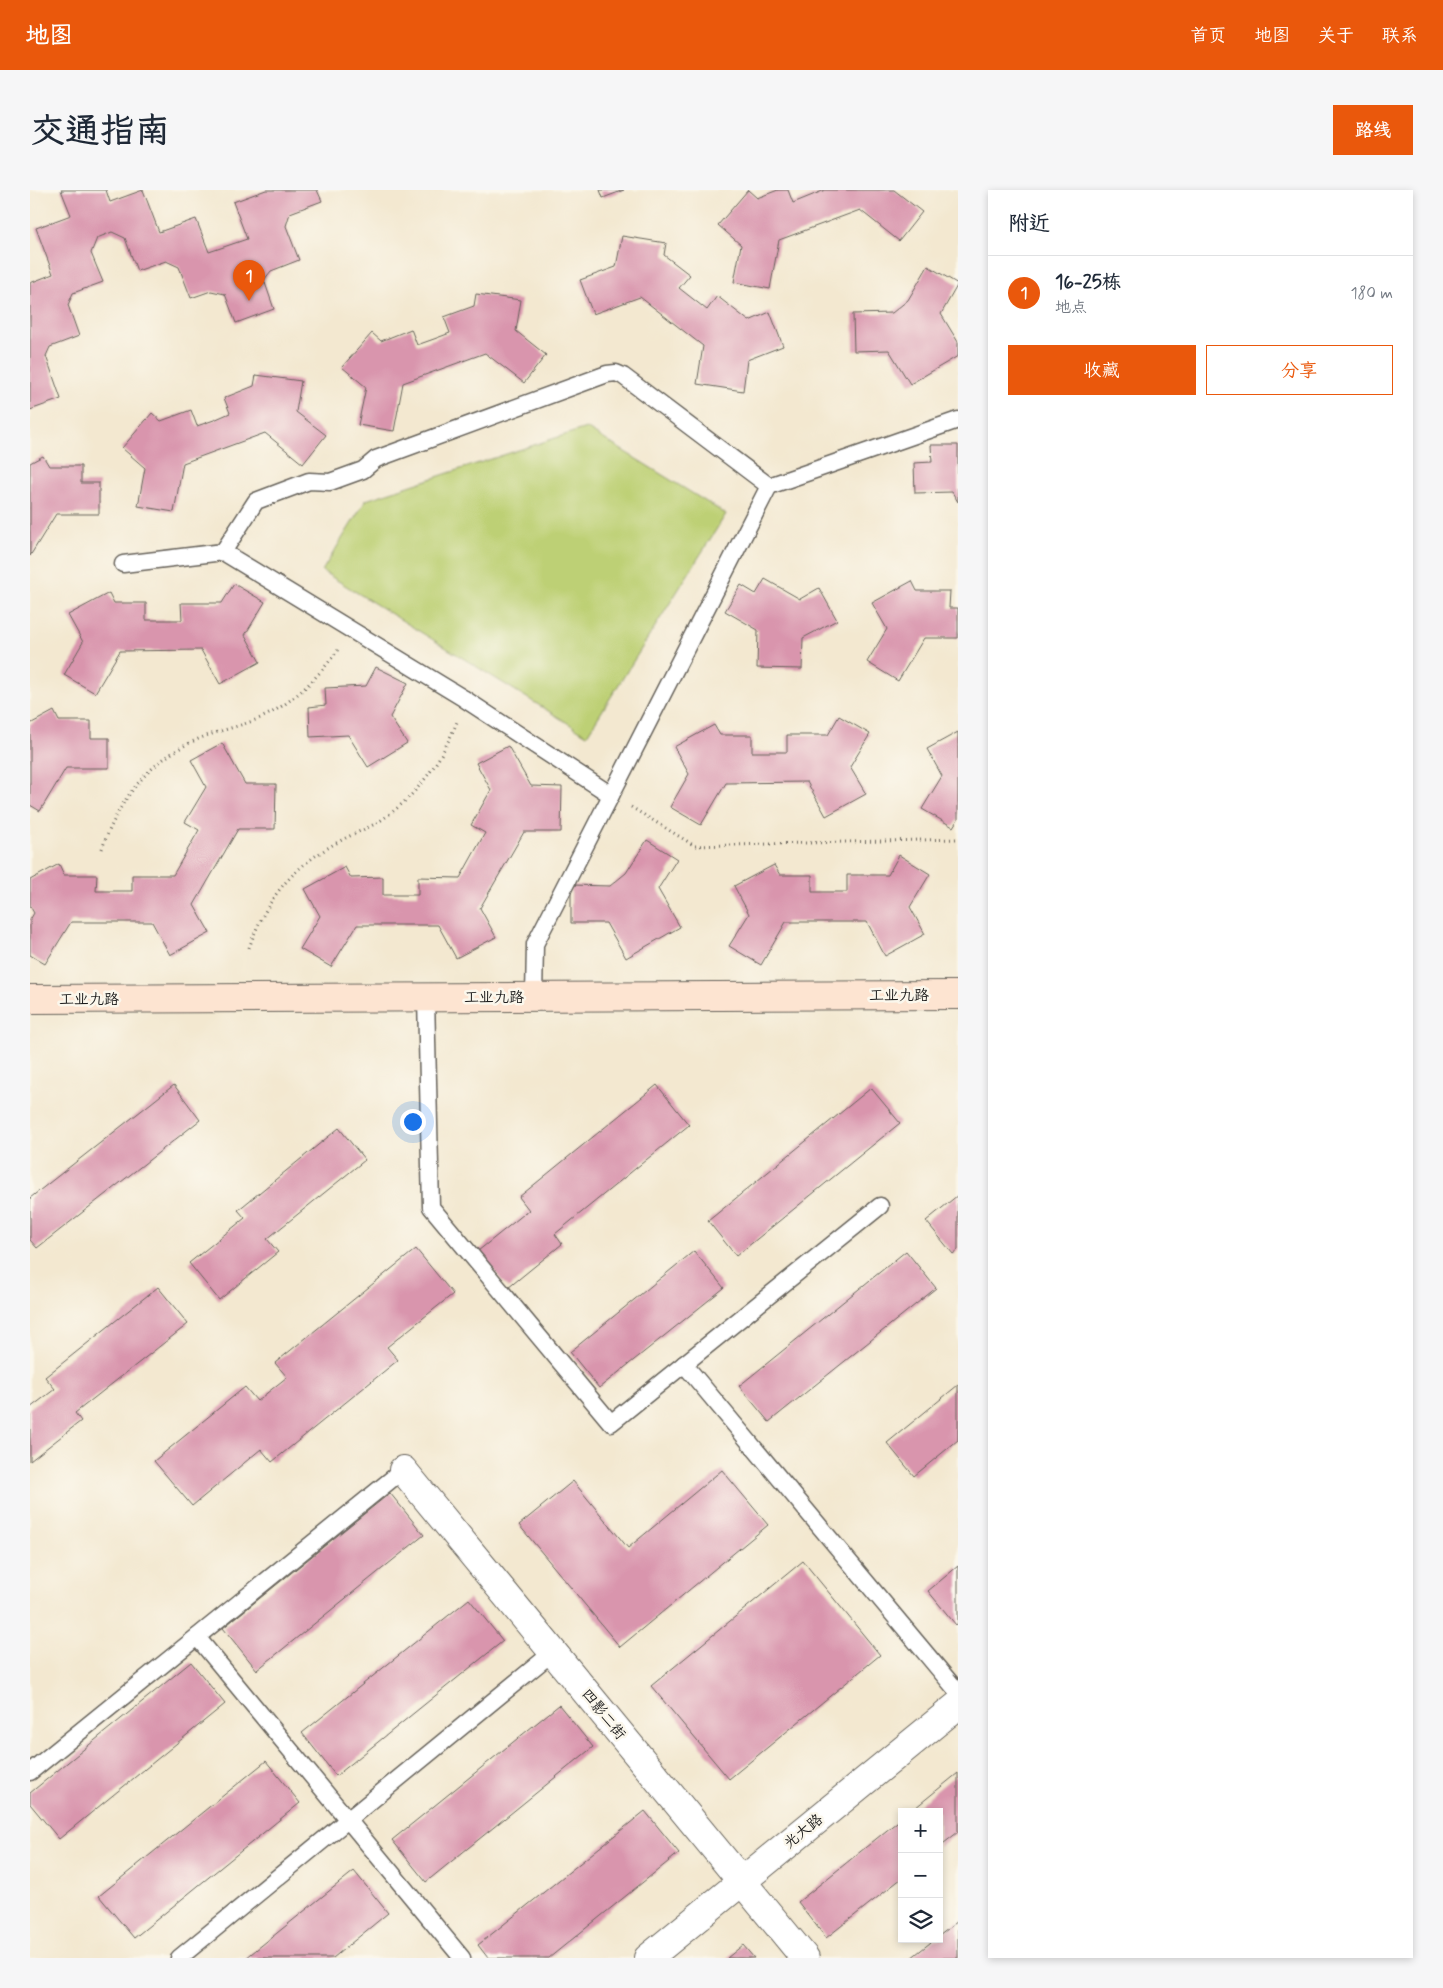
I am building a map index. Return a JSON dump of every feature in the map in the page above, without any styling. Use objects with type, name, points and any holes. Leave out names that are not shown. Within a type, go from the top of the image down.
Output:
[{"type":"street","name":"工业九路","points":[[30,999],[958,995]]},
{"type":"street","name":"四影二街","points":[[403,1470],[805,1958]]},
{"type":"street","name":"光大路","points":[[648,1958],[958,1705]]},
{"type":"lane","points":[[223,552],[256,501],[309,481],[330,482],[363,470],[376,459],[607,374],[616,373],[623,376],[769,486]]},
{"type":"lane","points":[[534,997],[535,944],[769,486],[958,420]]},
{"type":"lane","points":[[123,564],[223,552],[463,698],[611,795]]},
{"type":"lane","points":[[426,998],[431,1207],[611,1423],[880,1206]]},
{"type":"lane","points":[[684,1364],[958,1692]]},
{"type":"lane","points":[[30,1772],[403,1470]]},
{"type":"lane","points":[[197,1637],[462,1958]]},
{"type":"lane","points":[[178,1958],[554,1652]]},
{"type":"path","points":[[102,849],[110,825],[122,803],[137,783],[155,766],[175,751],[197,740],[244,725],[266,715],[287,702],[323,670],[338,650],[350,629]]},
{"type":"path","points":[[250,948],[258,924],[269,903],[284,883],[302,865],[322,850],[366,829],[386,816],[422,785],[448,744],[457,722],[463,698]]},
{"type":"path","points":[[611,795],[695,846],[958,839]]},
{"type":"green space","points":[[586,428],[726,514],[587,735],[322,571],[366,500]]},
{"type":"building","points":[[61,190],[106,190],[110,202],[143,190],[159,232],[196,219],[209,252],[247,239],[233,202],[266,190],[317,190],[322,201],[290,213],[286,226],[299,260],[271,271],[264,280],[274,309],[236,323],[225,294],[211,291],[191,298],[179,267],[166,261],[137,271],[125,238],[112,232],[97,238],[91,253],[103,282],[73,293],[68,305],[79,336],[50,347],[46,356],[61,399],[30,410],[30,283],[53,274],[36,228],[71,215]]},
{"type":"building","points":[[600,190],[624,190],[603,198]]},
{"type":"building","points":[[748,190],[757,198],[778,190],[788,190],[793,203],[825,190],[894,190],[922,212],[899,241],[860,210],[779,240],[770,289],[734,282],[741,245],[718,225]]},
{"type":"building","points":[[622,236],[666,243],[664,255],[690,275],[679,288],[707,310],[717,296],[749,321],[770,312],[783,346],[747,360],[743,391],[697,384],[703,346],[640,297],[593,314],[580,280],[616,267]]},
{"type":"building","points":[[928,266],[958,284],[941,314],[958,342],[958,356],[910,384],[889,350],[854,351],[853,314],[892,313],[908,300]]},
{"type":"building","points":[[476,294],[521,300],[516,331],[546,355],[524,383],[485,353],[403,383],[394,431],[358,425],[366,387],[342,367],[372,333],[381,341],[411,329],[417,345],[450,333],[444,317],[474,306]]},
{"type":"building","points":[[256,375],[301,381],[296,412],[326,435],[303,464],[265,433],[183,463],[174,512],[138,506],[145,468],[122,448],[152,413],[161,421],[191,410],[197,426],[214,420],[230,413],[224,398],[254,386]]},
{"type":"building","points":[[931,445],[958,445],[958,502],[952,492],[915,493],[914,463],[932,462]]},
{"type":"building","points":[[43,456],[49,466],[81,466],[81,483],[99,483],[99,514],[56,514],[30,556],[30,463]]},
{"type":"building","points":[[765,579],[800,599],[819,588],[837,620],[803,638],[802,669],[757,668],[758,630],[725,611],[741,585],[756,594]]},
{"type":"building","points":[[912,581],[917,591],[950,591],[949,608],[958,608],[958,638],[924,638],[898,681],[867,662],[887,629],[872,603]]},
{"type":"building","points":[[234,584],[265,602],[245,635],[260,662],[220,684],[201,650],[120,651],[95,693],[64,675],[83,642],[68,615],[109,593],[114,603],[146,603],[146,620],[182,620],[181,603],[222,603]]},
{"type":"building","points":[[376,667],[408,683],[390,717],[407,743],[368,767],[348,735],[310,737],[309,707],[326,705],[325,688],[366,686]]},
{"type":"building","points":[[54,711],[59,721],[91,721],[91,738],[109,738],[109,768],[66,768],[40,811],[30,805],[30,724]]},
{"type":"building","points":[[839,716],[870,734],[850,767],[866,794],[826,816],[807,782],[726,783],[701,825],[670,807],[689,774],[674,747],[714,725],[720,735],[752,735],[752,752],[787,752],[787,735],[828,735]]},
{"type":"building","points":[[958,732],[958,819],[953,827],[922,809],[942,776],[927,749]]},
{"type":"building","points":[[222,743],[245,784],[276,784],[275,829],[238,829],[194,905],[210,933],[170,955],[152,922],[71,922],[45,964],[30,955],[30,920],[34,913],[30,906],[30,880],[59,864],[64,875],[97,875],[96,891],[132,891],[132,875],[173,875],[199,830],[185,822],[206,787],[191,760]]},
{"type":"building","points":[[508,746],[531,786],[562,787],[561,832],[524,832],[480,908],[496,937],[456,958],[438,925],[357,925],[331,967],[300,949],[320,916],[305,889],[345,867],[351,878],[383,877],[383,895],[418,895],[418,877],[460,878],[485,833],[471,825],[491,790],[476,763]]},
{"type":"building","points":[[647,840],[677,859],[658,889],[680,927],[626,958],[606,923],[571,923],[571,885],[610,886],[626,873]]},
{"type":"building","points":[[899,855],[930,874],[910,907],[925,934],[885,956],[867,922],[786,922],[761,965],[729,946],[749,914],[734,886],[774,865],[780,875],[812,875],[812,892],[847,892],[847,875],[888,875]]},
{"type":"building","points":[[174,1085],[200,1120],[37,1248],[30,1240],[30,1198]]},
{"type":"building","points":[[657,1085],[689,1125],[555,1234],[562,1244],[508,1288],[478,1251],[529,1210],[519,1197]]},
{"type":"building","points":[[871,1088],[900,1123],[736,1256],[708,1221]]},
{"type":"building","points":[[339,1128],[365,1160],[267,1239],[278,1252],[219,1300],[189,1263],[245,1218],[238,1210]]},
{"type":"building","points":[[958,1195],[958,1250],[953,1254],[926,1221]]},
{"type":"building","points":[[416,1249],[453,1294],[387,1347],[398,1360],[272,1462],[261,1449],[192,1506],[154,1461],[245,1387],[257,1401],[287,1377],[275,1363]]},
{"type":"building","points":[[694,1251],[724,1288],[599,1388],[570,1352]]},
{"type":"building","points":[[906,1251],[936,1288],[769,1422],[739,1386]]},
{"type":"building","points":[[158,1287],[188,1324],[75,1413],[81,1421],[30,1461],[30,1408],[55,1389],[45,1377]]},
{"type":"building","points":[[958,1385],[958,1440],[914,1476],[887,1443]]},
{"type":"building","points":[[722,1470],[768,1525],[620,1647],[519,1525],[573,1481],[628,1548]]},
{"type":"building","points":[[390,1493],[424,1535],[257,1670],[223,1628]]},
{"type":"building","points":[[803,1561],[880,1655],[729,1779],[651,1686]]},
{"type":"building","points":[[958,1566],[958,1623],[956,1625],[928,1591]]},
{"type":"building","points":[[469,1599],[503,1641],[336,1776],[302,1733]]},
{"type":"building","points":[[191,1662],[225,1704],[59,1839],[30,1804],[30,1793]]},
{"type":"building","points":[[559,1705],[593,1747],[426,1882],[392,1840]]},
{"type":"building","points":[[266,1761],[300,1803],[134,1938],[99,1896]]},
{"type":"building","points":[[958,1773],[958,1832],[943,1844],[943,1808],[915,1808]]},
{"type":"building","points":[[645,1811],[679,1853],[549,1958],[488,1958],[478,1945]]},
{"type":"building","points":[[898,1821],[898,1881],[826,1938],[798,1902]]},
{"type":"building","points":[[354,1871],[388,1913],[333,1958],[246,1958]]},
{"type":"building","points":[[958,1921],[958,1958],[911,1958],[930,1943],[943,1943],[943,1933]]},
{"type":"building","points":[[743,1945],[754,1958],[727,1958]]},
{"type":"place","name":"16-25栋","points":[[249,301]]}]
